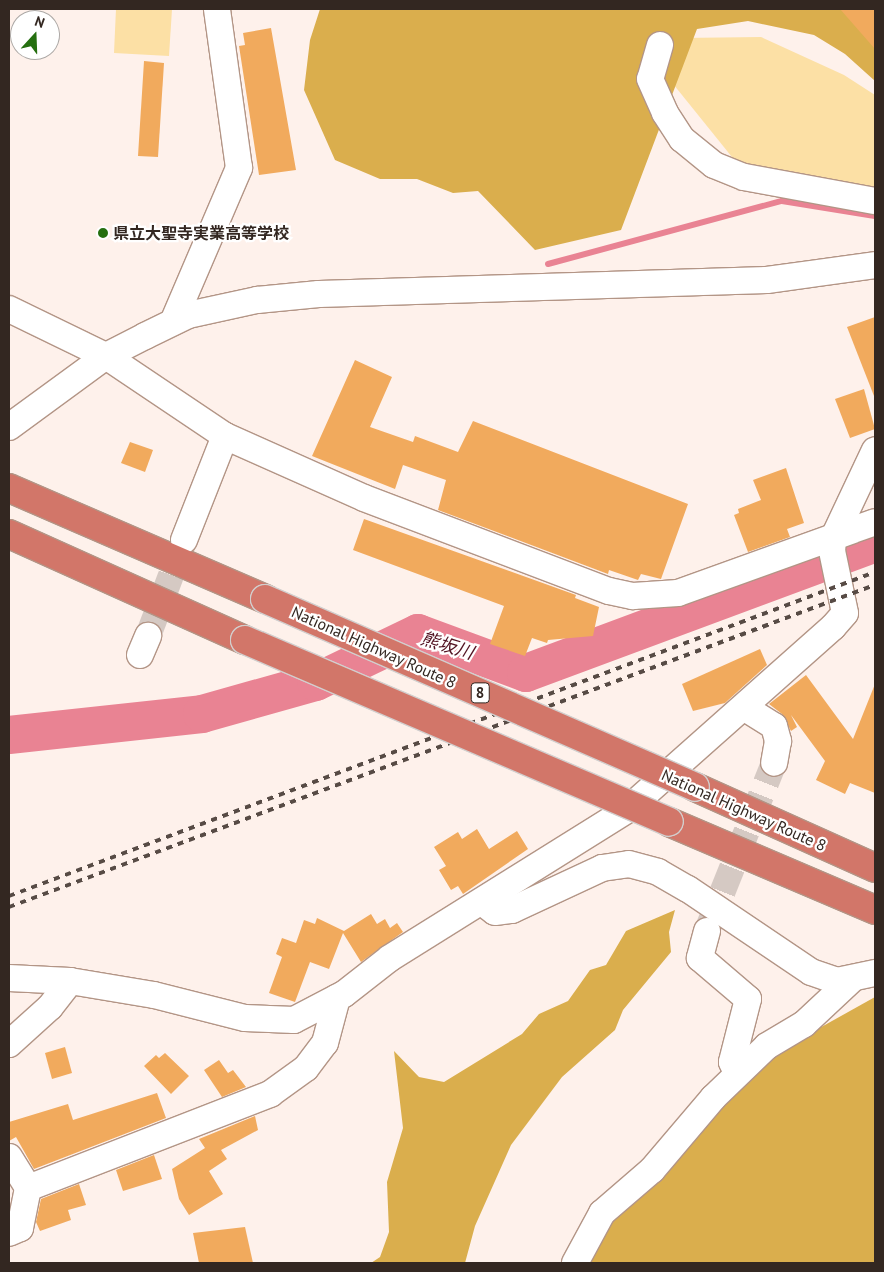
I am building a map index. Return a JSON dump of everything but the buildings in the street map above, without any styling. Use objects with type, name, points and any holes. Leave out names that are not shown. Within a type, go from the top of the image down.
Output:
[{"type":"highway","name":"National Highway Route 8","points":[[9,488],[695,787],[875,868]]},
{"type":"highway","points":[[9,534],[245,640],[875,910]]},
{"type":"street","points":[[173,322],[239,168],[217,9]]},
{"type":"street","points":[[660,44],[650,79],[665,113],[682,139],[714,166],[744,177],[875,201]]},
{"type":"street","points":[[9,427],[106,356],[173,322],[257,300],[320,294],[767,280],[875,265]]},
{"type":"street","points":[[9,310],[106,356],[226,436],[364,498],[609,591],[633,596],[678,593],[833,552],[875,522]]},
{"type":"street","points":[[184,540],[226,436]]},
{"type":"street","points":[[9,978],[70,981],[154,995],[245,1018],[294,1020],[337,998],[390,958],[628,809],[745,708],[845,613],[833,552],[875,450]]},
{"type":"street","points":[[745,708],[774,726],[778,740],[774,763]]},
{"type":"street","points":[[482,902],[494,912],[512,910],[602,868],[629,864],[658,872],[688,889],[811,972],[837,981],[850,981],[875,973]]},
{"type":"street","points":[[707,931],[700,958],[748,999],[732,1062],[737,1074]]},
{"type":"street","points":[[9,1044],[50,1007],[70,981]]},
{"type":"street","points":[[575,1263],[602,1213],[652,1170],[737,1074],[767,1046],[804,1024],[850,981]]},
{"type":"street","points":[[28,1188],[270,1094],[306,1068],[325,1043],[337,998]]},
{"type":"street","points":[[9,1157],[28,1188],[20,1228],[9,1233]]},
{"type":"shaded area","points":[[116,9],[172,9],[169,56],[114,53]]},
{"type":"shaded area","points":[[320,9],[875,9],[875,81],[845,54],[814,35],[748,21],[697,29],[621,230],[535,250],[478,191],[453,193],[417,179],[380,179],[335,160],[304,90],[310,40]]},
{"type":"shaded area","points":[[761,37],[844,75],[875,95],[875,190],[740,167],[657,64],[680,38]]},
{"type":"shaded area","points":[[675,910],[669,932],[671,952],[623,1010],[615,1030],[562,1077],[511,1145],[475,1226],[465,1263],[371,1263],[380,1257],[389,1232],[387,1182],[403,1128],[394,1051],[419,1077],[444,1082],[522,1034],[539,1014],[568,1001],[590,970],[606,965],[626,931]]},
{"type":"shaded area","points":[[875,997],[875,1263],[584,1263],[604,1223],[764,1059]]},
{"type":"waterway","points":[[548,264],[782,201],[875,216]]},
{"type":"waterway","name":"熊坂川","points":[[9,735],[202,714],[316,682],[418,633],[526,673],[875,543]]},
{"type":"tunnel","points":[[148,636],[184,541]]},
{"type":"tunnel","points":[[708,928],[774,763]]},
{"type":"railway","points":[[9,896],[875,572]]},
{"type":"railway","points":[[9,907],[875,585]]},
{"type":"place","name":"県立大聖寺実業高等学校","points":[[103,233]]}]
